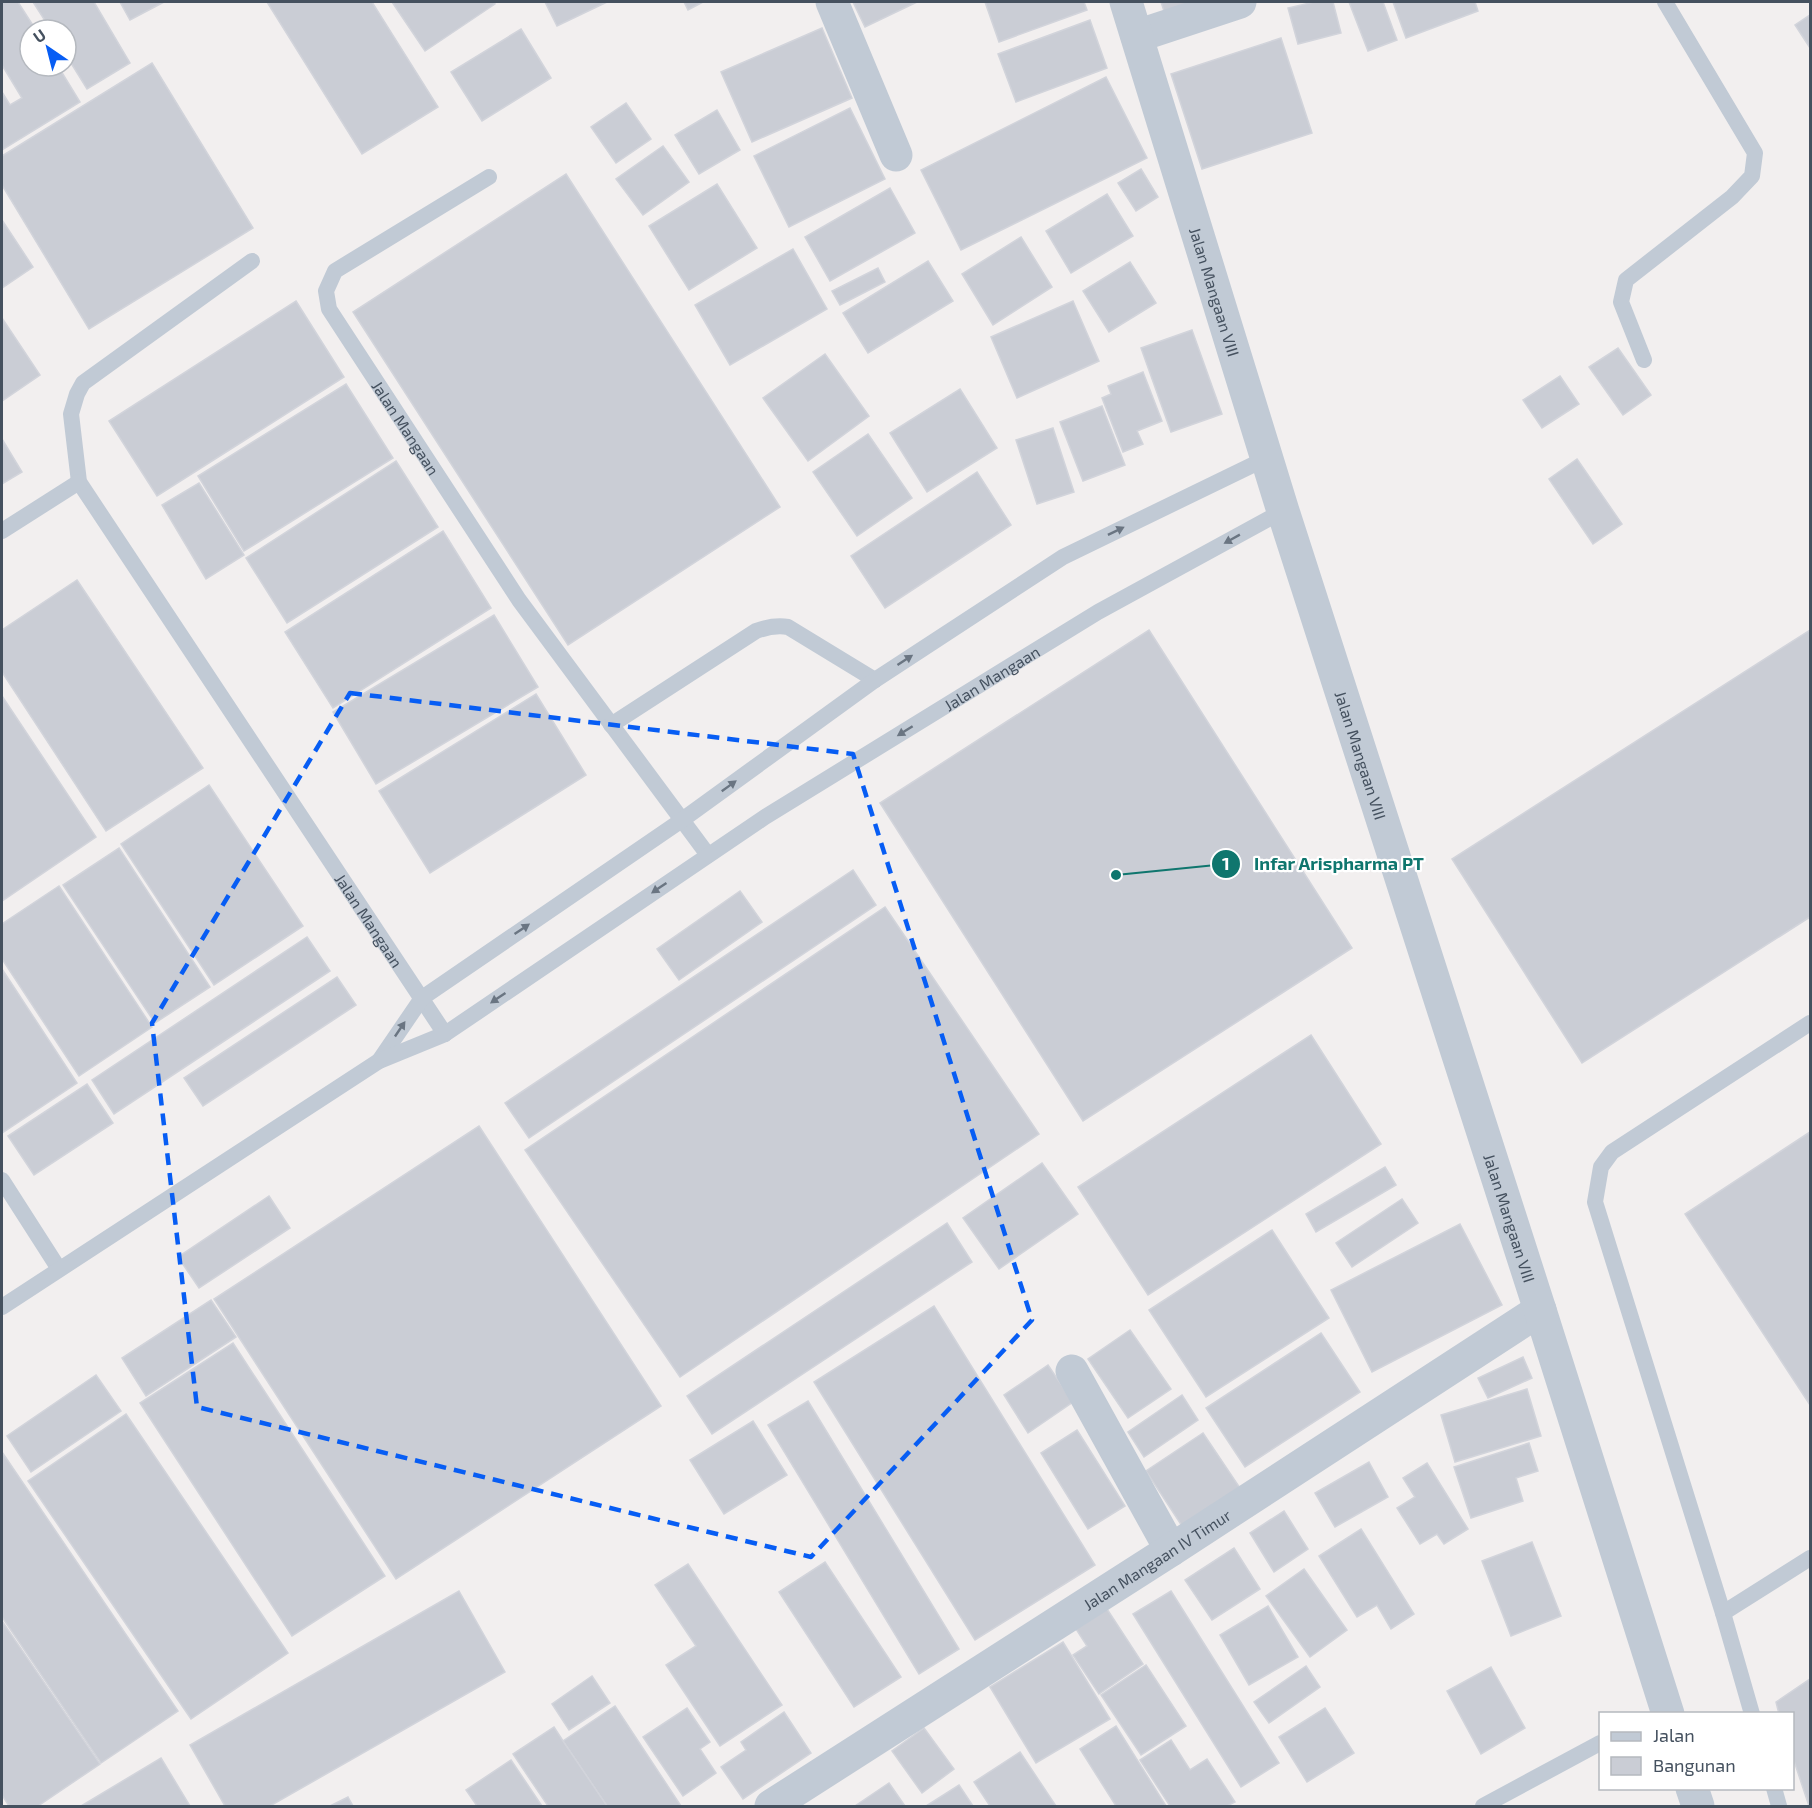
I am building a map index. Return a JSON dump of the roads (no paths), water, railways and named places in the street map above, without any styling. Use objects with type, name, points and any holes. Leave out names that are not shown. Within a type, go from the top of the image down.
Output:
[{"type":"street","points":[[832,2],[896,155]]},
{"type":"street","name":"Jalan Mangaan VIII","points":[[1126,2],[1283,512],[1540,1310],[1663,1711]]},
{"type":"street","points":[[1137,36],[1240,2]]},
{"type":"street","name":"Jalan Mangaan IV Timur","points":[[791,1801],[1540,1310]]},
{"type":"street","points":[[1072,1371],[1171,1550]]},
{"type":"street","points":[[1693,1790],[1698,1806]]},
{"type":"lane","points":[[1644,360],[1621,302],[1626,280],[1732,197],[1752,176],[1755,153],[1665,2]]},
{"type":"lane","name":"Jalan Mangaan","points":[[489,177],[335,271],[326,291],[329,309],[519,600],[708,855]]},
{"type":"lane","name":"Jalan Mangaan","points":[[252,261],[84,383],[77,394],[71,414],[79,482],[445,1034]]},
{"type":"lane","points":[[682,820],[875,680],[1063,557],[1267,458]]},
{"type":"lane","points":[[2,531],[79,482]]},
{"type":"lane","name":"Jalan Mangaan","points":[[2,1307],[379,1061],[445,1034],[708,855],[1098,612],[1283,512]]},
{"type":"lane","points":[[611,725],[756,632],[768,627],[788,627],[875,680]]},
{"type":"lane","name":"Jalan Mangaan","points":[[379,1061],[422,998],[682,820]]},
{"type":"lane","points":[[1752,1712],[1595,1202],[1601,1167],[1612,1152],[1810,1023]]},
{"type":"lane","points":[[2,1180],[59,1269]]},
{"type":"lane","points":[[1723,1613],[1810,1558]]},
{"type":"lane","points":[[1483,1806],[1599,1744]]},
{"type":"lane","points":[[1775,1790],[1779,1806]]},
{"type":"place","name":"Infar Arispharma PT","points":[[1116,875]]}]
